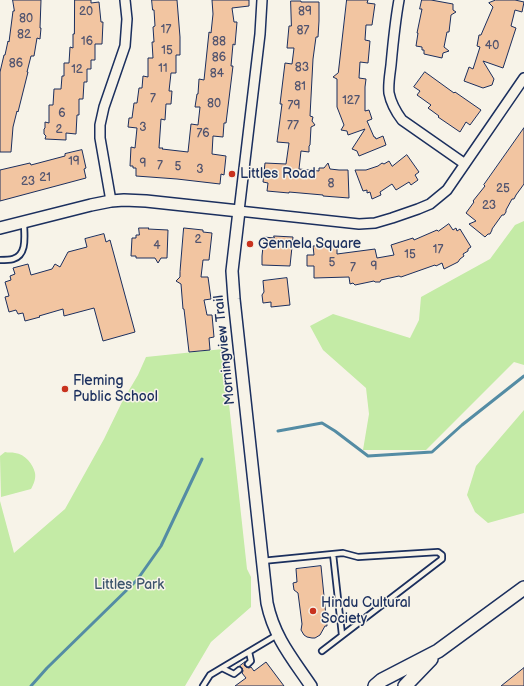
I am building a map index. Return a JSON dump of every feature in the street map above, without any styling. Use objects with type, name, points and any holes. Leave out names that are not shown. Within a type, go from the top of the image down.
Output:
[{"type":"main road","points":[[375,686],[382,680],[438,651],[524,588]]},
{"type":"main road","points":[[405,686],[438,651]]},
{"type":"street","points":[[110,200],[100,138],[100,125],[104,107],[125,46],[127,19],[125,0]]},
{"type":"street","name":"Morningview Trail","points":[[262,0],[260,34],[232,271],[268,609],[277,636],[311,686]]},
{"type":"street","points":[[399,0],[395,25],[389,92],[396,111],[402,120],[465,164]]},
{"type":"street","points":[[0,228],[110,200],[146,201],[358,224],[375,223],[430,204],[447,190],[524,78]]},
{"type":"lane","points":[[0,260],[14,259],[21,254],[24,245],[24,222]]},
{"type":"lane","points":[[262,561],[343,553],[358,557],[438,552],[442,555],[442,559],[322,651]]},
{"type":"lane","points":[[333,554],[342,635]]},
{"type":"lane","points":[[203,686],[210,675],[277,636]]},
{"type":"lane","points":[[248,664],[250,661],[249,652]]},
{"type":"lane","points":[[222,668],[234,674],[239,670]]},
{"type":"green space","points":[[524,221],[524,365],[514,362],[426,450],[363,450],[369,414],[366,388],[323,350],[310,326],[333,314],[410,338],[419,320],[421,297],[490,259],[515,225]]},
{"type":"green space","name":"Littles Park","points":[[223,349],[247,569],[251,577],[251,607],[211,642],[185,686],[0,686],[0,501],[14,553],[65,509],[104,439],[146,357]]},
{"type":"green space","points":[[524,410],[524,513],[488,523],[475,512],[467,495],[476,466]]},
{"type":"green space","points":[[5,452],[22,455],[30,463],[35,475],[31,489],[1,497],[0,456]]},
{"type":"building","points":[[13,0],[41,0],[41,28],[40,39],[37,38],[34,56],[31,56],[13,127],[11,152],[0,152],[0,72],[8,41],[9,42],[14,11]]},
{"type":"building","points":[[75,0],[91,0],[91,3],[99,2],[101,22],[103,22],[102,44],[95,44],[95,60],[91,60],[91,69],[87,69],[87,82],[84,82],[83,99],[79,99],[79,115],[77,115],[76,134],[66,133],[66,140],[45,139],[46,136],[44,134],[44,129],[45,122],[49,123],[49,105],[53,105],[54,89],[61,89],[62,76],[64,76],[64,63],[69,63],[70,47],[73,48]]},
{"type":"building","points":[[152,0],[177,0],[180,37],[180,55],[176,55],[176,73],[171,73],[169,91],[172,91],[171,104],[166,104],[165,120],[161,119],[159,148],[188,152],[191,124],[198,125],[200,107],[195,107],[199,79],[204,80],[209,32],[211,33],[213,14],[212,0],[249,0],[249,6],[232,8],[234,22],[237,22],[235,45],[233,44],[231,66],[233,66],[226,123],[224,123],[223,137],[213,136],[212,154],[226,156],[224,175],[221,174],[220,184],[136,176],[136,168],[130,166],[131,147],[135,148],[137,128],[128,127],[129,118],[132,118],[134,103],[137,103],[139,88],[142,88],[143,76],[148,77],[148,58],[153,58],[152,42],[154,42],[153,27],[155,26]]},
{"type":"building","points":[[347,0],[368,0],[367,3],[375,4],[372,25],[366,25],[365,40],[370,41],[368,63],[360,62],[359,78],[366,79],[365,111],[369,110],[372,119],[367,121],[374,137],[376,139],[383,136],[386,145],[359,156],[357,151],[352,149],[365,129],[348,135],[347,131],[341,130],[344,125],[337,107],[337,79],[333,77],[338,73]]},
{"type":"building","points":[[422,0],[453,4],[453,10],[456,12],[451,15],[449,32],[447,32],[444,47],[449,51],[443,53],[442,58],[424,54],[422,47],[416,46]]},
{"type":"building","points":[[496,0],[515,0],[524,2],[522,12],[515,10],[511,26],[516,28],[503,68],[483,61],[494,79],[492,85],[483,88],[464,81],[469,67],[473,69],[480,47],[477,46],[479,35],[481,35],[493,7],[489,3]]},
{"type":"building","points":[[291,1],[319,2],[318,37],[316,37],[313,59],[310,116],[313,117],[312,121],[315,125],[311,127],[309,152],[301,151],[299,169],[319,171],[319,168],[324,168],[328,163],[330,169],[348,170],[349,198],[267,191],[268,183],[263,182],[265,163],[286,164],[289,143],[277,142],[285,63],[292,64],[294,48],[287,48],[289,26],[291,26]]},
{"type":"building","points":[[425,72],[481,110],[470,125],[466,122],[460,132],[428,108],[431,105],[417,95],[420,91],[414,87]]},
{"type":"building","points":[[524,128],[524,184],[514,199],[512,199],[504,215],[502,215],[490,234],[485,237],[469,224],[476,221],[466,213]]},
{"type":"building","points":[[82,150],[86,168],[84,169],[86,178],[0,201],[0,170],[30,163],[31,165]]},
{"type":"building","points":[[407,155],[419,172],[415,175],[418,180],[411,185],[409,182],[396,190],[392,184],[380,192],[381,195],[372,199],[370,192],[367,193],[367,190],[363,191],[355,170],[366,170],[389,161],[392,166]]},
{"type":"building","points":[[449,224],[453,230],[456,228],[457,231],[460,229],[471,247],[463,254],[464,256],[458,262],[444,269],[442,263],[401,277],[399,276],[381,280],[380,282],[374,281],[355,285],[353,283],[350,284],[349,277],[314,278],[314,266],[307,266],[307,255],[314,255],[313,246],[323,245],[323,247],[337,247],[337,254],[375,249],[377,258],[394,255],[391,245],[413,238],[414,240],[437,230],[438,231]]},
{"type":"building","points":[[139,228],[168,230],[167,258],[161,258],[158,263],[155,258],[136,258],[136,256],[131,256],[132,238],[136,238],[136,235],[139,235]]},
{"type":"building","points":[[184,228],[203,230],[203,232],[212,233],[209,260],[203,260],[201,277],[208,277],[211,299],[204,300],[207,315],[212,315],[214,337],[209,338],[210,350],[189,352],[181,284],[176,281],[180,277]]},
{"type":"building","points":[[104,234],[106,242],[110,240],[135,332],[103,341],[94,308],[64,316],[63,309],[25,321],[23,313],[18,314],[16,310],[9,312],[5,297],[9,296],[5,282],[11,280],[10,276],[15,274],[13,268],[28,264],[31,275],[52,269],[55,264],[60,267],[68,252],[87,247],[85,239]]},
{"type":"building","points":[[274,236],[293,237],[290,266],[262,265],[264,237],[274,238]]},
{"type":"building","points":[[287,278],[290,305],[271,307],[271,302],[263,303],[263,281]]},
{"type":"building","name":"Hindu Cultural Society","points":[[321,566],[327,626],[325,626],[320,635],[312,638],[304,635],[301,630],[302,624],[298,593],[294,590],[293,583],[297,582],[296,569]]},
{"type":"building","points":[[245,662],[244,665],[246,667],[251,667],[254,671],[266,662],[284,686],[235,686],[246,678],[242,673],[243,671],[240,666]]},
{"type":"building","points":[[524,668],[524,686],[501,686],[516,674]]},
{"type":"waterway","points":[[278,431],[322,423],[368,456],[432,452],[462,425],[524,376]]},
{"type":"waterway","points":[[31,686],[47,668],[137,580],[161,546],[202,459]]},
{"type":"place","name":"Littles Road","points":[[232,174]]},
{"type":"place","name":"Gennela Square","points":[[250,244]]},
{"type":"place","name":"Fleming Public School","points":[[65,389]]},
{"type":"place","name":"Hindu Cultural Society","points":[[313,611]]}]
